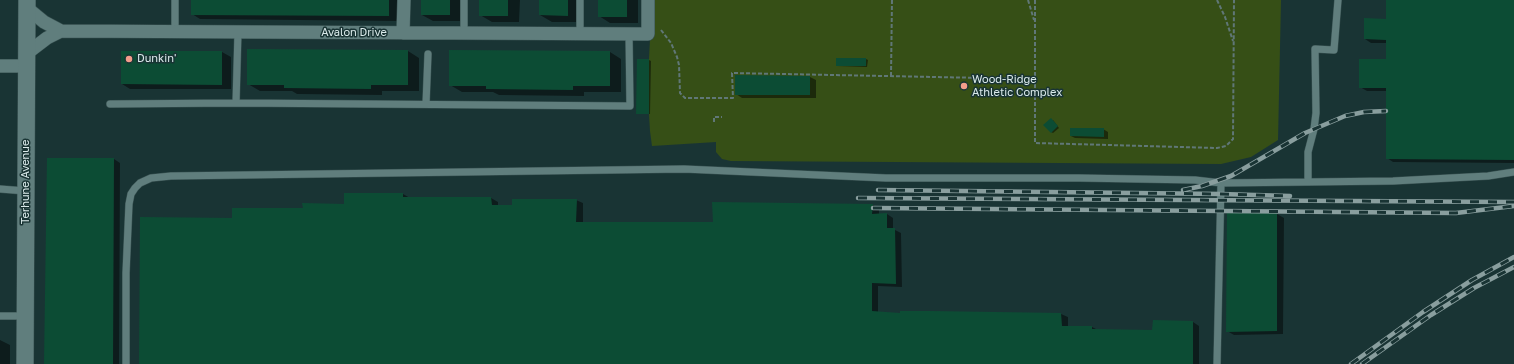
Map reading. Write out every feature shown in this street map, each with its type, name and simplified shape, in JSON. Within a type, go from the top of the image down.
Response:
[{"type":"street","points":[[403,33],[404,0]]},
{"type":"street","name":"Avalon Drive","points":[[27,60],[47,38],[61,31],[648,34],[648,0]]},
{"type":"street","name":"Avalon Drive","points":[[27,4],[44,22],[61,31]]},
{"type":"street","name":"Terhune Avenue","points":[[25,364],[27,4]]},
{"type":"street","points":[[0,66],[27,60]]},
{"type":"lane","points":[[175,0],[175,32]]},
{"type":"lane","points":[[464,0],[464,33]]},
{"type":"lane","points":[[580,0],[580,34]]},
{"type":"lane","points":[[1308,182],[1308,152],[1314,129],[1316,113],[1315,49],[1334,50],[1338,0]]},
{"type":"lane","points":[[236,102],[238,32]]},
{"type":"lane","points":[[110,104],[236,102],[630,106],[629,34]]},
{"type":"lane","points":[[426,104],[428,54]]},
{"type":"lane","points":[[126,364],[126,273],[129,204],[131,194],[135,188],[140,183],[151,178],[171,176],[684,169],[886,178],[1079,178],[1195,180],[1221,183],[1393,181],[1488,176],[1514,172]]},
{"type":"lane","points":[[1217,364],[1221,183]]},
{"type":"lane","points":[[0,189],[26,191]]},
{"type":"lane","points":[[0,316],[25,316]]},
{"type":"path","points":[[891,76],[892,0]]},
{"type":"path","points":[[1028,0],[1036,24]]},
{"type":"path","points":[[1035,0],[1035,143],[1222,147],[1230,143],[1233,139],[1234,0]]},
{"type":"path","points":[[1217,0],[1225,17],[1234,44]]},
{"type":"path","points":[[659,26],[674,49],[679,65],[680,93],[685,98],[733,98],[732,73],[1036,79]]},
{"type":"path","points":[[714,122],[714,117],[722,117]]},
{"type":"green space","name":"Wood-Ridge Athletic Complex","points":[[652,0],[1281,0],[1278,140],[1251,157],[1221,164],[731,161],[722,159],[716,152],[716,142],[652,146],[649,114],[649,59]]},
{"type":"building","points":[[191,0],[389,0],[389,16],[191,15]]},
{"type":"building","points":[[421,0],[450,0],[450,15],[421,15]]},
{"type":"building","points":[[479,0],[508,0],[508,16],[479,16]]},
{"type":"building","points":[[539,0],[568,0],[568,16],[539,15]]},
{"type":"building","points":[[598,0],[627,0],[627,17],[598,17]]},
{"type":"building","points":[[1386,0],[1514,0],[1514,160],[1386,159],[1386,88],[1359,88],[1359,59],[1386,59],[1386,40],[1364,39],[1364,18],[1386,19]]},
{"type":"building","points":[[247,49],[408,50],[408,85],[371,85],[371,89],[284,88],[284,85],[247,85]]},
{"type":"building","points":[[449,50],[610,51],[610,86],[573,86],[573,90],[486,89],[486,86],[449,86]]},
{"type":"building","points":[[121,51],[222,51],[222,85],[121,84]]},
{"type":"building","points":[[836,58],[866,58],[866,66],[836,66]]},
{"type":"building","points":[[637,59],[649,59],[649,114],[636,114]]},
{"type":"building","points":[[735,75],[810,76],[810,95],[735,95]]},
{"type":"building","points":[[1051,118],[1058,126],[1051,133],[1043,125]]},
{"type":"building","points":[[1070,128],[1104,128],[1104,137],[1070,136]]},
{"type":"building","points":[[47,158],[114,158],[113,364],[44,364]]},
{"type":"building","points":[[344,193],[403,193],[403,197],[491,197],[492,205],[512,205],[512,199],[577,199],[576,222],[713,222],[712,202],[873,204],[872,214],[887,213],[887,228],[895,228],[896,284],[872,283],[872,311],[900,313],[900,311],[1061,313],[1062,326],[1092,326],[1092,329],[1152,330],[1153,320],[1193,321],[1193,364],[139,364],[140,217],[232,218],[232,208],[303,208],[302,203],[344,204]]},
{"type":"building","points":[[1227,213],[1277,213],[1277,331],[1226,332]]},
{"type":"railway","points":[[1183,190],[1202,186],[1231,176],[1305,133],[1345,116],[1364,112],[1386,111]]},
{"type":"railway","points":[[878,190],[1290,196]]},
{"type":"railway","points":[[858,198],[1514,202]]},
{"type":"railway","points":[[873,208],[1456,213],[1514,206]]},
{"type":"railway","points":[[1351,364],[1423,312],[1472,280],[1514,257]]},
{"type":"railway","points":[[1362,364],[1431,315],[1474,288],[1514,267]]},
{"type":"place","name":"Dunkin'","points":[[129,59]]},
{"type":"place","name":"Wood-Ridge Athletic Complex","points":[[964,86]]}]
